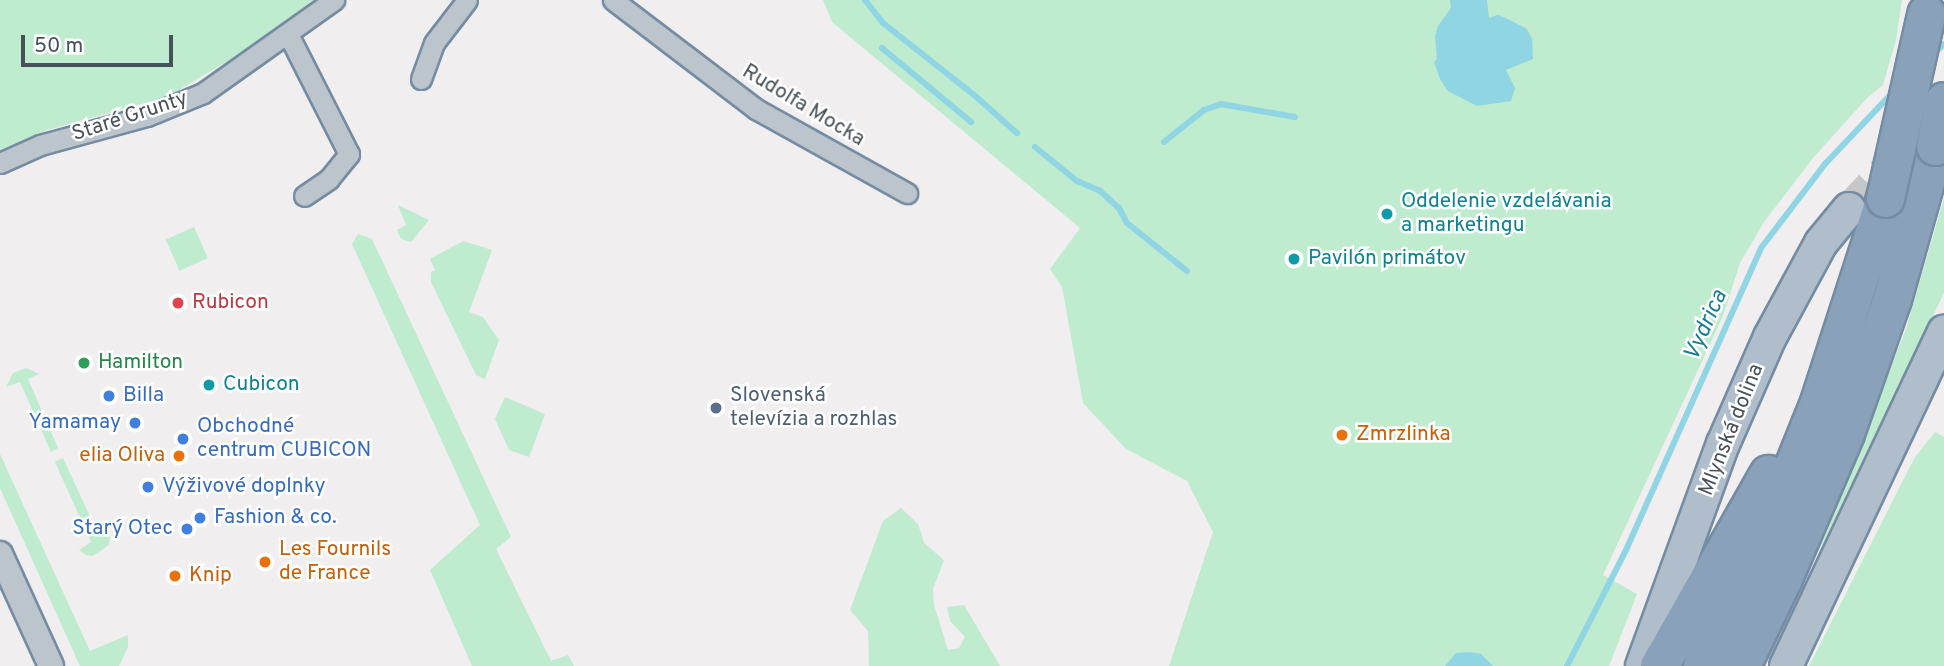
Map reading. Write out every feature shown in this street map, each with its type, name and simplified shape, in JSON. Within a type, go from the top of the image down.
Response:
[{"type":"highway","points":[[1702,666],[1776,509],[1836,354],[1885,198],[1927,7]]},
{"type":"highway","points":[[1741,666],[1783,578],[1845,433],[1892,299],[1935,146],[1944,102]]},
{"type":"highway","points":[[1659,666],[1836,354]]},
{"type":"main road","name":"Mlynská dolina","points":[[1642,666],[1723,444],[1770,337],[1808,266],[1849,209]]},
{"type":"main road","points":[[1786,666],[1944,331]]},
{"type":"street","name":"Staré Grunty","points":[[0,163],[40,145],[116,125],[182,103],[232,74],[334,0]]},
{"type":"street","points":[[421,79],[433,43],[467,0]]},
{"type":"street","name":"Rudolfa Mocka","points":[[613,0],[757,109],[907,193]]},
{"type":"street","points":[[288,34],[349,154],[329,179],[304,196]]},
{"type":"street","points":[[0,554],[51,666]]},
{"type":"green space","points":[[0,0],[313,0],[241,53],[167,97],[47,130],[0,150]]},
{"type":"green space","points":[[823,0],[1902,0],[1896,40],[1883,85],[1867,98],[1813,158],[1764,222],[1740,263],[1723,316],[1603,575],[1637,594],[1609,666],[1169,666],[1213,532],[1187,481],[1126,449],[1083,403],[1062,287],[1050,269],[1080,228],[832,22]]},
{"type":"green space","points":[[1944,198],[1944,293],[1818,554],[1906,329]]},
{"type":"green space","points":[[398,205],[429,220],[411,242],[401,239],[397,230],[406,225]]},
{"type":"green space","points":[[194,227],[208,258],[180,271],[166,240]]},
{"type":"green space","points":[[358,234],[372,239],[511,537],[496,549],[551,661],[568,655],[574,666],[472,666],[430,570],[480,525],[352,244]]},
{"type":"green space","points":[[463,241],[492,250],[469,312],[483,317],[499,340],[485,379],[476,375],[431,282],[431,272],[435,270],[430,259]]},
{"type":"green space","points":[[26,368],[39,374],[28,379],[58,448],[51,452],[20,382],[6,387],[13,373]]},
{"type":"green space","points":[[505,397],[545,414],[529,457],[509,450],[495,419]]},
{"type":"green space","points":[[1935,432],[1944,437],[1944,666],[1809,666],[1915,457]]},
{"type":"green space","points":[[0,454],[90,651],[128,635],[128,647],[119,666],[80,666],[0,488]]},
{"type":"green space","points":[[63,458],[97,532],[106,528],[110,536],[109,545],[93,556],[79,550],[91,542],[55,462]]},
{"type":"green space","points":[[901,508],[918,524],[924,543],[944,560],[933,589],[934,605],[948,650],[959,648],[965,637],[950,621],[947,607],[964,605],[1000,666],[869,666],[868,631],[850,610],[883,521]]},
{"type":"water","points":[[1450,0],[1487,0],[1489,18],[1498,15],[1527,29],[1532,39],[1533,59],[1506,70],[1515,88],[1511,101],[1477,106],[1448,91],[1440,79],[1434,62],[1437,59],[1435,36],[1438,26],[1451,8]]},
{"type":"water","points":[[1456,653],[1481,654],[1493,666],[1445,666]]},
{"type":"waterway","points":[[865,0],[883,23],[973,94],[1017,133]]},
{"type":"waterway","name":"Vydrica","points":[[1933,54],[1944,44]]},
{"type":"waterway","points":[[882,48],[971,122]]},
{"type":"waterway","name":"Vydrica","points":[[1567,666],[1626,550],[1761,248],[1825,164],[1894,91]]},
{"type":"waterway","points":[[1164,142],[1204,110],[1221,104],[1295,117]]},
{"type":"waterway","points":[[1035,147],[1077,181],[1100,191],[1119,208],[1127,223],[1187,271]]},
{"type":"tunnel","points":[[1849,209],[1897,158]]},
{"type":"place","name":"Oddelenie vzdelávania a marketingu","points":[[1387,214]]},
{"type":"place","name":"Pavilón primátov","points":[[1294,259]]},
{"type":"place","name":"Rubicon","points":[[178,303]]},
{"type":"place","name":"Hamilton","points":[[84,363]]},
{"type":"place","name":"Cubicon","points":[[209,385]]},
{"type":"place","name":"Billa","points":[[109,396]]},
{"type":"place","name":"Slovenská televízia a rozhlas","points":[[716,408]]},
{"type":"place","name":"Yamamay","points":[[135,423]]},
{"type":"place","name":"Zmrzlinka","points":[[1342,435]]},
{"type":"place","name":"Obchodné centrum CUBICON","points":[[183,439]]},
{"type":"place","name":"elia Oliva","points":[[179,456]]},
{"type":"place","name":"Výživové doplnky","points":[[148,487]]},
{"type":"place","name":"Fashion & co.","points":[[200,518]]},
{"type":"place","name":"Starý Otec","points":[[187,529]]},
{"type":"place","name":"Les Fournils de France","points":[[265,562]]},
{"type":"place","name":"Knip","points":[[175,576]]}]
